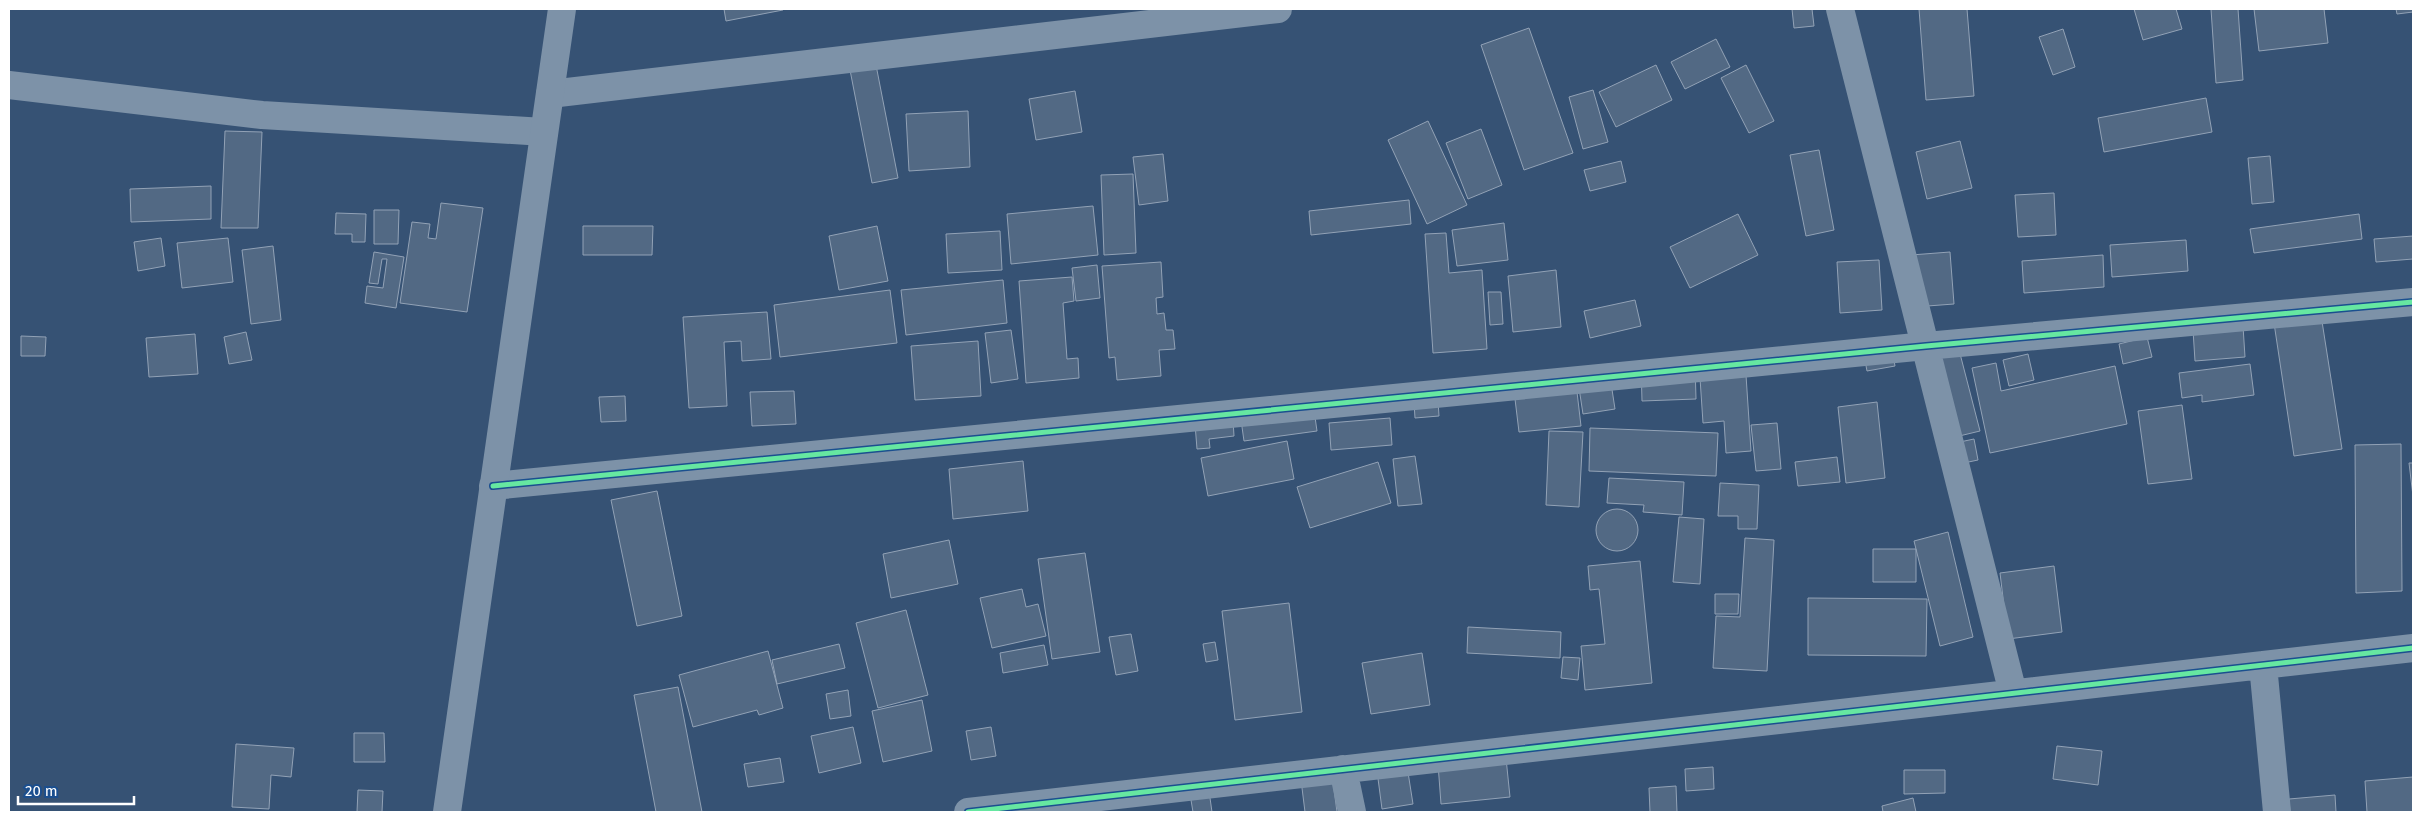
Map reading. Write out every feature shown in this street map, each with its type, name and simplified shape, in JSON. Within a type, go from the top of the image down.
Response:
[{"type":"street","points":[[446,812],[562,9]]},
{"type":"street","points":[[550,94],[1278,9]]},
{"type":"street","points":[[1840,9],[2013,693]]},
{"type":"street","points":[[9,85],[262,115],[544,132]]},
{"type":"street","points":[[493,486],[1926,346],[2413,302]]},
{"type":"street","points":[[968,812],[2413,648]]},
{"type":"street","points":[[2263,665],[2277,812]]},
{"type":"street","points":[[1343,769],[1352,812]]},
{"type":"building","points":[[724,9],[783,9],[783,10],[726,21]]},
{"type":"building","points":[[1792,9],[1812,9],[1814,26],[1794,28]]},
{"type":"building","points":[[1919,9],[1967,9],[1974,96],[1926,100]]},
{"type":"building","points":[[2134,9],[2176,9],[2182,29],[2143,40]]},
{"type":"building","points":[[2211,9],[2238,9],[2243,80],[2216,83]]},
{"type":"building","points":[[2254,9],[2324,9],[2328,43],[2259,51]]},
{"type":"building","points":[[2396,9],[2413,9],[2413,12],[2397,14]]},
{"type":"building","points":[[1529,28],[1573,153],[1524,170],[1481,45]]},
{"type":"building","points":[[2063,29],[2075,67],[2053,75],[2039,37]]},
{"type":"building","points":[[1716,39],[1730,67],[1685,89],[1671,62]]},
{"type":"building","points":[[876,65],[898,178],[872,183],[850,70]]},
{"type":"building","points":[[1656,65],[1672,100],[1616,127],[1599,92]]},
{"type":"building","points":[[1746,65],[1774,121],[1749,133],[1721,78]]},
{"type":"building","points":[[1593,90],[1608,142],[1583,149],[1569,97]]},
{"type":"building","points":[[1075,91],[1082,132],[1036,140],[1029,99]]},
{"type":"building","points":[[2206,98],[2212,132],[2104,152],[2098,118]]},
{"type":"building","points":[[968,111],[970,167],[909,171],[906,114]]},
{"type":"building","points":[[1428,121],[1467,205],[1427,224],[1388,140]]},
{"type":"building","points":[[1481,129],[1502,185],[1468,199],[1446,143]]},
{"type":"building","points":[[225,131],[262,132],[258,228],[221,228]]},
{"type":"building","points":[[1960,141],[1972,188],[1927,199],[1916,152]]},
{"type":"building","points":[[1819,150],[1834,230],[1806,236],[1790,155]]},
{"type":"building","points":[[1163,154],[1168,201],[1139,205],[1133,157]]},
{"type":"building","points":[[2270,156],[2274,202],[2252,204],[2248,158]]},
{"type":"building","points":[[1621,161],[1626,182],[1590,191],[1584,170]]},
{"type":"building","points":[[1133,174],[1136,253],[1104,255],[1101,175]]},
{"type":"building","points":[[211,186],[211,219],[131,222],[130,189]]},
{"type":"building","points":[[2054,193],[2056,235],[2018,237],[2015,195]]},
{"type":"building","points":[[1409,200],[1411,224],[1311,235],[1309,211]]},
{"type":"building","points":[[441,203],[483,208],[467,312],[400,303],[412,222],[430,224],[428,238],[436,239]]},
{"type":"building","points":[[1093,206],[1098,255],[1011,264],[1007,214]]},
{"type":"building","points":[[374,210],[399,210],[398,244],[374,244]]},
{"type":"building","points":[[336,213],[366,214],[365,242],[352,242],[352,234],[335,234]]},
{"type":"building","points":[[1738,214],[1758,255],[1690,288],[1670,247]]},
{"type":"building","points":[[2359,214],[2362,239],[2254,253],[2250,229]]},
{"type":"building","points":[[1504,223],[1508,260],[1457,266],[1452,230]]},
{"type":"building","points":[[583,226],[653,226],[652,255],[583,255]]},
{"type":"building","points":[[877,226],[888,281],[839,290],[829,236]]},
{"type":"building","points":[[1000,231],[1002,270],[948,273],[946,234]]},
{"type":"building","points":[[1446,233],[1449,273],[1482,270],[1487,349],[1433,353],[1425,234]]},
{"type":"building","points":[[2413,236],[2413,259],[2376,262],[2374,239]]},
{"type":"building","points":[[161,238],[165,266],[138,271],[134,242]]},
{"type":"building","points":[[228,238],[233,282],[182,288],[177,243]]},
{"type":"building","points":[[2186,240],[2188,271],[2112,277],[2110,245]]},
{"type":"building","points":[[273,246],[281,320],[251,324],[242,250]]},
{"type":"building","points":[[374,252],[404,257],[396,308],[365,303],[367,286],[383,288],[387,259],[382,259],[378,284],[369,283]]},
{"type":"building","points":[[1950,252],[1954,304],[1914,307],[1911,255]]},
{"type":"building","points":[[2103,255],[2104,287],[2024,293],[2022,261]]},
{"type":"building","points":[[1879,260],[1882,310],[1840,313],[1837,262]]},
{"type":"building","points":[[1161,262],[1163,297],[1156,298],[1157,314],[1164,313],[1166,330],[1173,330],[1175,349],[1159,350],[1161,376],[1117,380],[1115,357],[1109,358],[1102,266]]},
{"type":"building","points":[[1097,265],[1100,298],[1076,301],[1072,268]]},
{"type":"building","points":[[1556,270],[1561,327],[1513,332],[1508,276]]},
{"type":"building","points":[[1072,277],[1074,301],[1063,303],[1067,359],[1078,358],[1079,378],[1026,383],[1019,281]]},
{"type":"building","points":[[1003,280],[1007,323],[906,335],[901,290]]},
{"type":"building","points":[[890,290],[897,343],[780,357],[774,305]]},
{"type":"building","points":[[1488,292],[1501,292],[1503,324],[1490,325]]},
{"type":"building","points":[[1635,300],[1641,326],[1590,338],[1584,311]]},
{"type":"building","points":[[767,312],[771,359],[742,361],[741,341],[724,342],[727,406],[689,408],[683,317]]},
{"type":"building","points":[[2321,315],[2342,449],[2294,456],[2274,323]]},
{"type":"building","points":[[2243,326],[2245,357],[2195,361],[2193,330]]},
{"type":"building","points":[[1011,330],[1018,379],[991,383],[985,333]]},
{"type":"building","points":[[246,332],[252,360],[229,364],[224,337]]},
{"type":"building","points":[[195,334],[198,374],[149,377],[146,338]]},
{"type":"building","points":[[21,336],[46,337],[45,356],[21,356]]},
{"type":"building","points":[[2147,337],[2152,357],[2123,364],[2119,344]]},
{"type":"building","points":[[978,341],[981,396],[915,400],[911,346]]},
{"type":"building","points":[[1957,342],[1980,431],[1951,438],[1929,350]]},
{"type":"building","points":[[1891,345],[1895,366],[1867,371],[1863,350]]},
{"type":"building","points":[[2028,354],[2034,380],[2009,386],[2003,360]]},
{"type":"building","points":[[1745,360],[1751,451],[1726,453],[1724,421],[1703,423],[1699,363]]},
{"type":"building","points":[[1996,363],[2001,391],[2115,366],[2127,424],[1990,453],[1972,368]]},
{"type":"building","points":[[1695,364],[1696,399],[1642,401],[1641,366]]},
{"type":"building","points":[[2250,364],[2254,395],[2202,402],[2202,395],[2182,398],[2179,373]]},
{"type":"building","points":[[1609,370],[1615,409],[1583,414],[1577,375]]},
{"type":"building","points":[[1437,386],[1439,416],[1415,418],[1413,388]]},
{"type":"building","points":[[794,391],[796,424],[752,426],[750,392]]},
{"type":"building","points":[[1577,392],[1581,426],[1519,432],[1515,399]]},
{"type":"building","points":[[625,396],[626,421],[601,422],[599,397]]},
{"type":"building","points":[[1877,402],[1885,478],[1846,483],[1838,407]]},
{"type":"building","points":[[1313,403],[1317,431],[1244,441],[1240,413]]},
{"type":"building","points":[[2182,405],[2192,479],[2148,484],[2138,411]]},
{"type":"building","points":[[1390,418],[1392,445],[1331,450],[1329,423]]},
{"type":"building","points":[[1233,420],[1234,436],[1209,439],[1210,448],[1197,449],[1195,424]]},
{"type":"building","points":[[1777,423],[1781,469],[1756,471],[1751,425]]},
{"type":"building","points":[[1590,428],[1718,433],[1716,476],[1589,471]]},
{"type":"building","points":[[1549,431],[1583,432],[1579,507],[1546,505]]},
{"type":"building","points":[[1974,439],[1978,460],[1959,464],[1955,443]]},
{"type":"building","points":[[1287,441],[1294,479],[1208,496],[1201,458]]},
{"type":"building","points":[[2401,444],[2402,591],[2356,593],[2355,445]]},
{"type":"building","points":[[1415,456],[1422,504],[1398,506],[1393,459]]},
{"type":"building","points":[[1837,457],[1840,482],[1798,486],[1795,462]]},
{"type":"building","points":[[1023,461],[1028,511],[953,519],[949,469]]},
{"type":"building","points":[[1378,462],[1391,503],[1310,528],[1297,487]]},
{"type":"building","points":[[2409,463],[2413,463],[2413,496]]},
{"type":"building","points":[[1609,478],[1684,482],[1682,515],[1643,512],[1644,505],[1607,503]]},
{"type":"building","points":[[1720,483],[1759,485],[1757,529],[1738,529],[1738,516],[1718,516]]},
{"type":"building","points":[[657,491],[682,616],[637,626],[611,500]]},
{"type":"building","points":[[1617,509],[1632,515],[1638,530],[1632,545],[1617,551],[1602,545],[1596,530],[1602,515]]},
{"type":"building","points":[[1679,517],[1704,519],[1700,584],[1673,582]]},
{"type":"building","points":[[1948,532],[1973,637],[1940,646],[1914,541]]},
{"type":"building","points":[[1745,538],[1774,540],[1767,671],[1713,668],[1716,616],[1740,617]]},
{"type":"building","points":[[949,540],[958,584],[891,598],[883,554]]},
{"type":"building","points":[[1873,549],[1916,549],[1916,582],[1873,582]]},
{"type":"building","points":[[1085,553],[1100,652],[1052,659],[1038,559]]},
{"type":"building","points":[[1640,561],[1652,683],[1585,690],[1581,646],[1605,644],[1599,589],[1590,590],[1588,566]]},
{"type":"building","points":[[2054,566],[2062,632],[2008,639],[2000,573]]},
{"type":"building","points":[[1022,589],[1026,607],[1038,604],[1046,636],[992,648],[980,598]]},
{"type":"building","points":[[1715,594],[1739,594],[1738,614],[1715,614]]},
{"type":"building","points":[[1808,598],[1927,599],[1926,656],[1808,655]]},
{"type":"building","points":[[1289,603],[1302,712],[1235,720],[1222,611]]},
{"type":"building","points":[[906,610],[928,695],[878,708],[856,623]]},
{"type":"building","points":[[1468,627],[1561,632],[1560,658],[1467,653]]},
{"type":"building","points":[[1131,634],[1138,671],[1116,675],[1109,637]]},
{"type":"building","points":[[1215,642],[1218,660],[1206,662],[1203,644]]},
{"type":"building","points":[[839,644],[845,668],[777,684],[772,660]]},
{"type":"building","points":[[1044,645],[1048,665],[1003,673],[1000,653]]},
{"type":"building","points":[[768,651],[783,708],[759,715],[757,710],[693,727],[679,675]]},
{"type":"building","points":[[1422,653],[1430,705],[1371,714],[1362,663]]},
{"type":"building","points":[[1563,657],[1580,658],[1578,680],[1561,678]]},
{"type":"building","points":[[678,687],[702,812],[656,812],[634,695]]},
{"type":"building","points":[[848,690],[851,716],[830,719],[826,694]]},
{"type":"building","points":[[922,700],[932,751],[883,762],[872,711]]},
{"type":"building","points":[[853,727],[861,763],[819,773],[811,736]]},
{"type":"building","points":[[991,727],[996,756],[971,760],[966,731]]},
{"type":"building","points":[[354,733],[384,733],[385,762],[354,762]]},
{"type":"building","points":[[236,744],[294,748],[291,777],[271,775],[269,809],[232,807]]},
{"type":"building","points":[[2057,746],[2102,751],[2098,785],[2053,779]]},
{"type":"building","points":[[780,758],[784,782],[748,787],[744,764]]},
{"type":"building","points":[[1506,758],[1510,797],[1441,804],[1438,764]]},
{"type":"building","points":[[1407,766],[1413,804],[1382,809],[1377,771]]},
{"type":"building","points":[[1331,767],[1337,812],[1305,812],[1300,772]]},
{"type":"building","points":[[1713,767],[1714,789],[1686,791],[1685,769]]},
{"type":"building","points":[[1904,770],[1945,770],[1945,793],[1904,794]]},
{"type":"building","points":[[2413,777],[2413,812],[2367,812],[2365,781]]},
{"type":"building","points":[[1676,786],[1677,812],[1650,812],[1649,788]]},
{"type":"building","points":[[358,790],[383,791],[382,812],[357,812]]},
{"type":"building","points":[[1209,791],[1212,812],[1193,812],[1190,794]]},
{"type":"building","points":[[2335,795],[2336,812],[2290,812],[2289,799]]},
{"type":"building","points":[[1913,798],[1916,812],[1883,812],[1882,806]]},
{"type":"cycle path","points":[[493,486],[1926,346],[2413,302]]},
{"type":"cycle path","points":[[968,812],[2413,648]]}]
